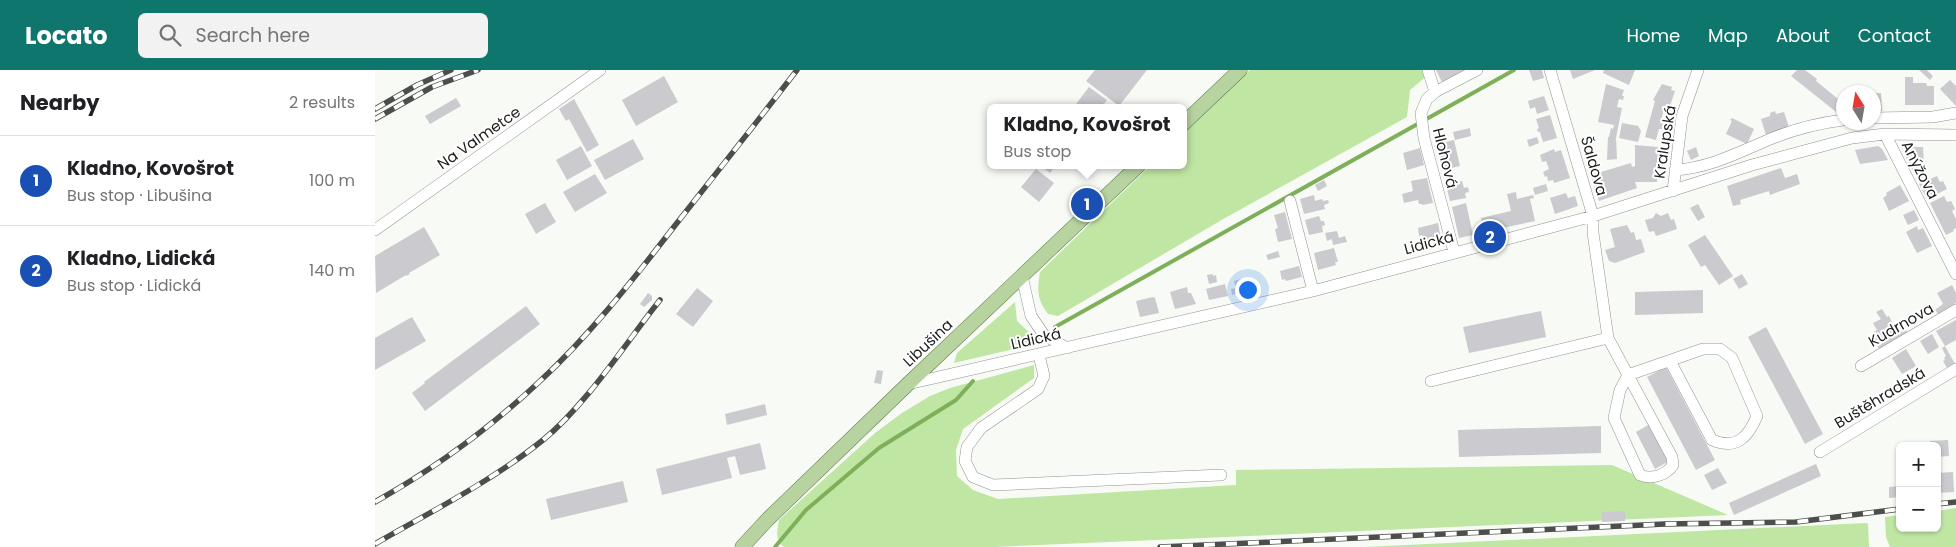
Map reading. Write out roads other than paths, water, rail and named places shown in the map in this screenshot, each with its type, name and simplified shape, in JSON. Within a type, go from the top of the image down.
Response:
[{"type":"main road","points":[[1187,120],[1240,70]]},
{"type":"main road","name":"Libušina","points":[[742,547],[768,519],[907,384],[1135,169]]},
{"type":"street","name":"Na Valmetce","points":[[375,230],[600,70]]},
{"type":"street","points":[[1428,70],[1435,92]]},
{"type":"street","name":"Hlohová","points":[[1454,252],[1422,126],[1421,113],[1427,99],[1435,92],[1477,70]]},
{"type":"street","name":"Šaldova","points":[[1550,70],[1593,216],[1598,273],[1608,338],[1672,457],[1673,464],[1670,469],[1656,477],[1640,475],[1614,418],[1620,390],[1627,375]]},
{"type":"street","name":"Kralupská","points":[[1673,191],[1681,116],[1697,70]]},
{"type":"street","points":[[1881,118],[1933,117],[1956,113]]},
{"type":"street","points":[[1675,170],[1693,169],[1739,154],[1774,138],[1836,121]]},
{"type":"street","name":"Lidická","points":[[907,384],[1313,291],[1593,216],[1816,146],[1852,138],[1885,134],[1933,133],[1956,135]]},
{"type":"street","name":"Anýžova","points":[[1885,134],[1956,274]]},
{"type":"street","points":[[1290,201],[1313,291]]},
{"type":"street","points":[[1022,276],[1031,316],[1044,334],[1067,348]]},
{"type":"street","name":"Kudrnova","points":[[1861,366],[1956,310]]},
{"type":"street","points":[[1431,381],[1608,338]]},
{"type":"street","points":[[1627,375],[1703,349],[1720,349],[1732,358],[1757,416],[1751,429],[1739,442],[1723,445],[1712,440],[1670,361]]},
{"type":"street","points":[[1039,355],[1044,376],[1038,389],[981,428],[967,446],[965,461],[973,477],[993,485],[1221,474]]},
{"type":"street","name":"Buštěhradská","points":[[1820,452],[1956,369]]},
{"type":"waterway","points":[[1055,327],[1514,70]]},
{"type":"waterway","points":[[775,547],[806,510],[879,448],[956,400],[973,381]]},
{"type":"railway","points":[[375,109],[417,85],[451,70]]},
{"type":"railway","points":[[375,119],[432,87],[478,70]]},
{"type":"railway","points":[[375,502],[440,462],[501,416],[575,346],[626,288],[797,70]]},
{"type":"railway","points":[[375,544],[482,482],[543,440],[575,410],[660,300]]},
{"type":"railway","points":[[1941,504],[1956,502]]},
{"type":"railway","points":[[1160,547],[1665,524],[1796,522],[1896,510]]},
{"type":"place","name":"Kladno, Kovošrot","points":[[1087,204]]},
{"type":"place","name":"Kladno, Lidická","points":[[1490,237]]}]
